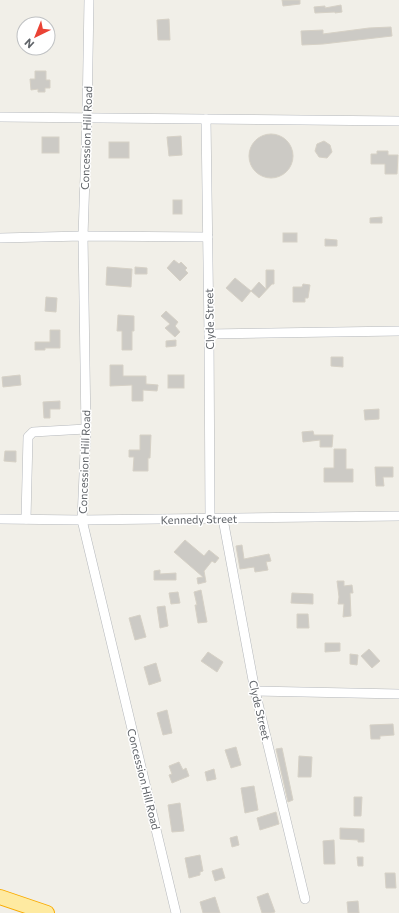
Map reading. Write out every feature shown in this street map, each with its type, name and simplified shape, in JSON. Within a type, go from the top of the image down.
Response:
[{"type":"highway","points":[[0,896],[47,913]]},
{"type":"street","name":"Concession Hill Road","points":[[89,0],[83,236],[86,429],[82,520],[176,913]]},
{"type":"street","points":[[0,117],[399,121]]},
{"type":"street","name":"Clyde Street","points":[[206,119],[210,518]]},
{"type":"street","points":[[0,238],[83,236],[208,237]]},
{"type":"street","points":[[209,334],[399,331]]},
{"type":"street","points":[[26,520],[28,436],[33,432],[86,429]]},
{"type":"street","name":"Kennedy Street","points":[[0,519],[224,519],[399,516]]},
{"type":"street","name":"Clyde Street","points":[[224,519],[255,691],[305,899]]},
{"type":"street","points":[[255,691],[399,694]]},
{"type":"building","points":[[282,0],[300,0],[300,4],[283,6]]},
{"type":"building","points":[[341,5],[342,12],[315,13],[314,7],[325,6],[325,8]]},
{"type":"building","points":[[169,19],[170,40],[158,40],[157,20]]},
{"type":"building","points":[[391,27],[392,36],[302,45],[301,31],[323,30],[323,34],[369,28]]},
{"type":"building","points":[[35,71],[46,71],[46,80],[50,80],[50,88],[45,88],[45,92],[38,92],[38,89],[31,90],[30,79],[35,79]]},
{"type":"building","points":[[267,134],[275,134],[280,135],[287,140],[292,147],[292,165],[287,172],[280,177],[267,178],[259,175],[252,168],[249,160],[249,152],[252,144],[259,137]]},
{"type":"building","points":[[181,136],[182,155],[169,156],[167,137]]},
{"type":"building","points":[[42,137],[59,137],[59,153],[42,153]]},
{"type":"building","points":[[324,141],[330,145],[332,152],[327,158],[319,157],[315,151],[317,144]]},
{"type":"building","points":[[109,142],[129,142],[129,158],[109,158]]},
{"type":"building","points":[[377,151],[388,151],[388,155],[398,155],[397,174],[385,174],[385,164],[371,164],[371,154],[377,154]]},
{"type":"building","points":[[173,200],[182,200],[182,214],[173,214]]},
{"type":"building","points":[[382,217],[382,223],[370,223],[370,218]]},
{"type":"building","points":[[283,233],[297,233],[297,242],[283,242]]},
{"type":"building","points":[[325,239],[337,240],[337,246],[325,246]]},
{"type":"building","points":[[174,260],[179,264],[181,262],[187,268],[185,270],[188,273],[180,281],[167,268]]},
{"type":"building","points":[[107,267],[132,269],[131,287],[106,285]]},
{"type":"building","points":[[135,267],[147,268],[147,274],[135,274]]},
{"type":"building","points":[[266,270],[274,270],[274,284],[272,284],[259,298],[251,291],[259,282],[266,289]]},
{"type":"building","points":[[235,278],[251,291],[242,302],[226,288]]},
{"type":"building","points":[[303,284],[310,285],[308,298],[305,298],[305,302],[293,302],[293,287],[302,287]]},
{"type":"building","points":[[46,297],[57,298],[56,312],[45,311]]},
{"type":"building","points":[[166,311],[178,322],[175,326],[180,332],[175,337],[165,328],[170,324],[161,316]]},
{"type":"building","points":[[118,315],[134,316],[132,350],[122,350],[122,331],[117,331]]},
{"type":"building","points":[[50,330],[60,330],[60,348],[35,350],[35,342],[50,342]]},
{"type":"building","points":[[176,340],[176,346],[166,347],[166,341]]},
{"type":"building","points":[[331,357],[343,357],[343,367],[331,366]]},
{"type":"building","points":[[110,365],[123,365],[123,376],[146,376],[146,384],[158,385],[157,391],[143,390],[143,401],[132,401],[132,385],[110,386]]},
{"type":"building","points":[[20,375],[21,385],[3,387],[2,377]]},
{"type":"building","points":[[168,375],[184,375],[184,388],[168,388]]},
{"type":"building","points":[[60,401],[60,409],[50,409],[50,418],[44,418],[43,402]]},
{"type":"building","points":[[379,409],[379,419],[365,420],[364,410]]},
{"type":"building","points":[[313,431],[314,435],[333,435],[332,447],[320,447],[320,440],[303,442],[302,432]]},
{"type":"building","points":[[140,435],[151,435],[148,471],[133,471],[134,457],[129,457],[129,450],[140,450]]},
{"type":"building","points":[[334,449],[346,449],[346,469],[353,469],[353,482],[324,482],[324,468],[334,468]]},
{"type":"building","points":[[5,451],[16,451],[16,462],[4,461]]},
{"type":"building","points":[[375,467],[393,467],[393,477],[383,477],[384,486],[376,486]]},
{"type":"building","points":[[185,540],[204,556],[209,550],[219,558],[215,563],[212,561],[204,571],[206,582],[198,584],[197,578],[203,577],[174,552]]},
{"type":"building","points":[[242,545],[244,559],[269,554],[271,561],[266,562],[268,570],[255,572],[254,567],[240,569],[236,546]]},
{"type":"building","points":[[160,570],[160,574],[176,573],[176,580],[154,580],[154,571]]},
{"type":"building","points":[[337,581],[344,581],[344,586],[352,585],[353,593],[350,593],[351,616],[343,617],[344,604],[338,604],[339,597]]},
{"type":"building","points":[[201,590],[207,622],[198,623],[195,605],[197,605],[194,592]]},
{"type":"building","points":[[178,592],[180,603],[171,604],[169,593]]},
{"type":"building","points":[[292,593],[313,594],[313,604],[291,603]]},
{"type":"building","points":[[165,606],[168,626],[160,628],[157,607]]},
{"type":"building","points":[[297,614],[308,614],[309,628],[297,628]]},
{"type":"building","points":[[140,615],[146,637],[135,640],[129,618]]},
{"type":"building","points":[[325,643],[340,643],[340,651],[325,652]]},
{"type":"building","points":[[369,649],[380,661],[372,668],[361,656]]},
{"type":"building","points":[[208,652],[223,662],[217,672],[201,661]]},
{"type":"building","points":[[350,654],[358,655],[357,665],[350,664]]},
{"type":"building","points":[[156,663],[161,681],[149,685],[144,667]]},
{"type":"building","points":[[167,710],[172,733],[163,735],[157,713]]},
{"type":"building","points":[[393,724],[394,735],[380,736],[380,739],[371,739],[370,725]]},
{"type":"building","points":[[236,747],[241,765],[231,768],[225,750]]},
{"type":"building","points":[[282,748],[293,800],[288,802],[276,749]]},
{"type":"building","points":[[299,756],[312,757],[311,777],[298,777]]},
{"type":"building","points":[[179,762],[183,770],[186,768],[189,776],[172,783],[169,775],[172,774],[169,766]]},
{"type":"building","points":[[214,769],[216,779],[207,781],[205,772]]},
{"type":"building","points":[[254,786],[258,810],[245,813],[241,788]]},
{"type":"building","points":[[354,797],[362,797],[361,816],[354,816]]},
{"type":"building","points":[[180,803],[184,831],[172,832],[168,805]]},
{"type":"building","points":[[276,812],[279,824],[260,830],[257,818]]},
{"type":"building","points":[[340,828],[364,829],[364,842],[358,842],[358,840],[340,839]]},
{"type":"building","points":[[237,836],[239,845],[232,847],[230,838]]},
{"type":"building","points":[[334,840],[335,864],[324,864],[323,841]]},
{"type":"building","points":[[200,855],[203,871],[200,872],[200,875],[189,878],[185,858]]},
{"type":"building","points":[[357,857],[363,857],[363,866],[358,866]]},
{"type":"building","points":[[222,868],[225,878],[215,881],[212,871]]},
{"type":"building","points":[[385,873],[395,873],[396,888],[386,888]]},
{"type":"building","points":[[268,893],[275,912],[262,913],[257,897]]},
{"type":"building","points":[[215,897],[220,913],[203,913],[200,902]]},
{"type":"building","points":[[358,901],[359,913],[348,913],[347,902]]}]
